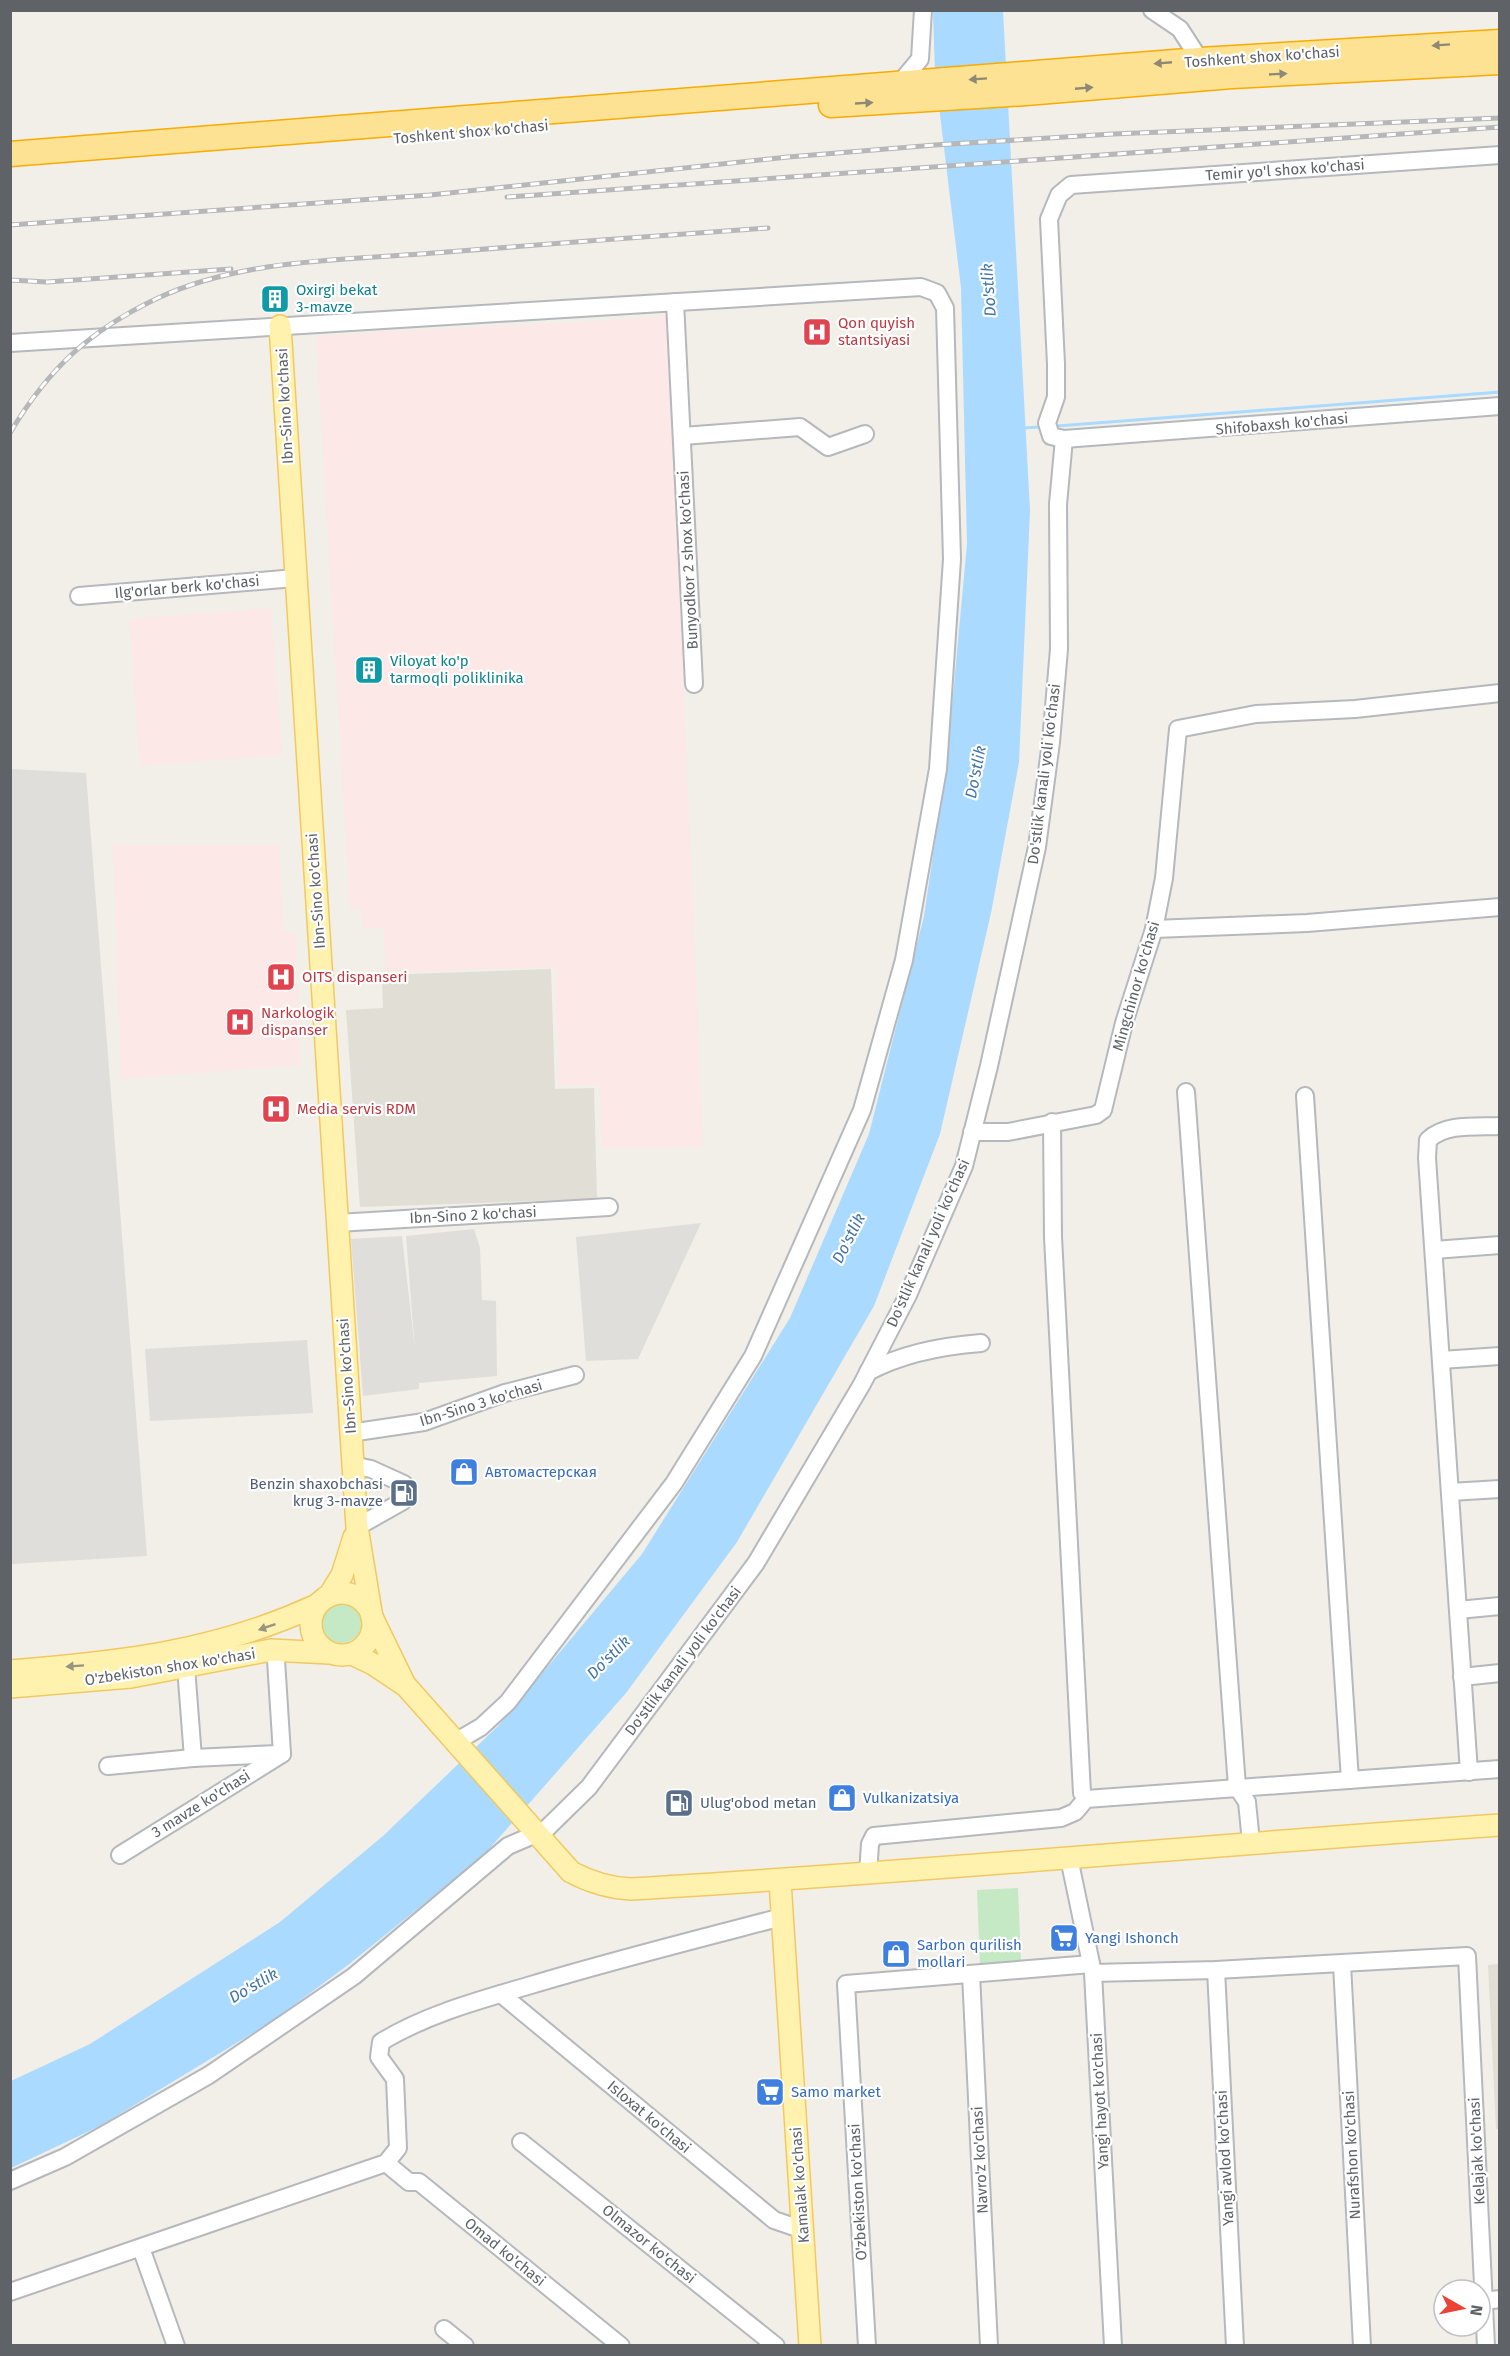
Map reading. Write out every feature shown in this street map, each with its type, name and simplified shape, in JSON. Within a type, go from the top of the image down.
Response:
[{"type":"highway","name":"Toshkent shox ko'chasi","points":[[1025,85],[1200,60],[1500,42]]},
{"type":"highway","name":"Toshkent shox ko'chasi","points":[[1025,85],[1500,62]]},
{"type":"highway","name":"Toshkent shox ko'chasi","points":[[10,168],[101,154],[899,84],[932,91]]},
{"type":"highway","points":[[932,91],[1025,85]]},
{"type":"highway","name":"Toshkent shox ko'chasi","points":[[10,154],[239,152],[774,108],[932,91]]},
{"type":"main road","name":"Ibn-Sino ko'chasi","points":[[280,326],[357,1527]]},
{"type":"main road","points":[[357,1527],[349,1559],[323,1600],[310,1626],[313,1637],[329,1653],[352,1654],[373,1664],[406,1686],[459,1743],[570,1872],[608,1887],[631,1889],[780,1881],[1251,1842],[1500,1825]]},
{"type":"main road","points":[[352,1654],[362,1648],[373,1628],[357,1527]]},
{"type":"main road","points":[[323,1600],[348,1593],[357,1597],[371,1614],[406,1686]]},
{"type":"main road","name":"O'zbekiston shox ko'chasi","points":[[10,1671],[106,1662],[174,1652],[270,1626],[323,1600]]},
{"type":"main road","name":"O'zbekiston shox ko'chasi","points":[[10,1687],[131,1677],[271,1650],[329,1653]]},
{"type":"main road","name":"Kamalak ko'chasi","points":[[780,1881],[810,2346]]},
{"type":"street","points":[[899,84],[920,59],[924,10]]},
{"type":"street","points":[[1152,10],[1180,29],[1200,60]]},
{"type":"street","name":"Temir yo'l shox ko'chasi","points":[[1064,439],[1051,436],[1047,423],[1056,397],[1049,219],[1059,195],[1071,184],[1500,154]]},
{"type":"street","points":[[10,342],[921,287],[937,293],[945,308],[952,559],[938,769],[904,960],[862,1110],[753,1356],[674,1483],[508,1702],[481,1727],[459,1743]]},
{"type":"street","name":"Bunyodkor 2 shox ko'chasi","points":[[675,302],[694,684]]},
{"type":"street","name":"Shifobaxsh ko'chasi","points":[[1064,439],[1500,406]]},
{"type":"street","points":[[682,436],[800,427],[828,447],[865,434]]},
{"type":"street","name":"Do'stlik kanali yoli ko'chasi","points":[[534,1832],[589,1787],[756,1563],[868,1372],[922,1263],[964,1166],[1037,847],[1051,742],[1059,650],[1058,504],[1064,439]]},
{"type":"street","name":"Ilg'orlar berk ko'chasi","points":[[79,596],[295,578]]},
{"type":"street","name":"Mingchinor ko'chasi","points":[[972,1132],[1008,1132],[1096,1115],[1103,1110],[1124,1023],[1154,929],[1164,878],[1178,729],[1256,714],[1355,709],[1500,693]]},
{"type":"street","points":[[1154,929],[1307,923],[1500,907]]},
{"type":"street","points":[[1186,1092],[1237,1787],[1246,1802],[1251,1842]]},
{"type":"street","points":[[1305,1096],[1350,1780]]},
{"type":"street","points":[[1052,1122],[1053,1237],[1082,1793],[1086,1798]]},
{"type":"street","points":[[1469,1773],[1427,1158],[1428,1140],[1435,1133],[1448,1129],[1500,1126]]},
{"type":"street","name":"Ibn-Sino 2 ko'chasi","points":[[337,1223],[609,1207]]},
{"type":"street","points":[[1434,1250],[1500,1245]]},
{"type":"street","points":[[868,1372],[889,1361],[949,1346],[981,1343]]},
{"type":"street","points":[[1441,1360],[1500,1356]]},
{"type":"street","name":"Ibn-Sino 3 ko'chasi","points":[[350,1433],[424,1422],[506,1393],[575,1375]]},
{"type":"street","points":[[352,1465],[371,1469],[403,1492],[357,1527]]},
{"type":"street","points":[[1450,1492],[1500,1490]]},
{"type":"street","points":[[1458,1610],[1500,1606]]},
{"type":"street","points":[[271,1650],[276,1660],[282,1754]]},
{"type":"street","points":[[186,1667],[193,1758]]},
{"type":"street","points":[[1462,1677],[1500,1673]]},
{"type":"street","name":"3 mavze ko'chasi","points":[[108,1766],[193,1758],[282,1754]]},
{"type":"street","name":"3 mavze ko'chasi","points":[[120,1855],[282,1754]]},
{"type":"street","points":[[868,1874],[870,1844],[874,1836],[1061,1818],[1075,1812],[1086,1798],[1469,1773],[1500,1769]]},
{"type":"street","points":[[10,2181],[65,2157],[209,2075],[354,1976],[508,1846],[534,1832]]},
{"type":"street","name":"Yangi hayot ko'chasi","points":[[1069,1858],[1092,1969],[1113,2346]]},
{"type":"street","points":[[10,2292],[386,2163],[398,2148],[395,2079],[379,2056],[381,2042],[432,2017],[501,1994],[782,1917]]},
{"type":"street","name":"Kelajak ko'chasi","points":[[1342,1964],[1467,1956],[1490,2278]]},
{"type":"street","points":[[970,1974],[1092,1969],[1216,1970],[1342,1964]]},
{"type":"street","name":"Nurafshon ko'chasi","points":[[1342,1964],[1362,2346]]},
{"type":"street","name":"Yangi avlod ko'chasi","points":[[1216,1970],[1235,2346]]},
{"type":"street","name":"O'zbekiston ko'chasi","points":[[867,2346],[846,1984],[970,1974]]},
{"type":"street","name":"Navro'z ko'chasi","points":[[970,1974],[989,2346]]},
{"type":"street","name":"Isloxat ko'chasi","points":[[501,1994],[774,2220],[803,2230]]},
{"type":"street","name":"Olmazor ko'chasi","points":[[521,2142],[776,2346]]},
{"type":"street","name":"Omad ko'chasi","points":[[386,2163],[409,2182],[419,2182],[621,2346]]},
{"type":"street","points":[[141,2248],[176,2346]]},
{"type":"street","points":[[444,2329],[465,2346]]},
{"type":"shaded area","points":[[668,317],[703,1147],[602,1148],[600,1085],[558,1086],[556,967],[385,972],[384,928],[363,929],[362,909],[350,910],[316,336]]},
{"type":"shaded area","points":[[271,608],[282,755],[140,766],[129,619]]},
{"type":"shaded area","points":[[11,769],[86,773],[147,1556],[11,1564]]},
{"type":"shaded area","points":[[279,844],[283,932],[295,933],[301,1065],[121,1079],[113,845]]},
{"type":"shaded area","points":[[551,969],[555,1089],[594,1088],[597,1199],[360,1207],[346,1010],[383,1008],[382,975]]},
{"type":"shaded area","points":[[701,1223],[638,1359],[586,1361],[576,1237]]},
{"type":"shaded area","points":[[474,1229],[480,1248],[482,1300],[496,1301],[497,1376],[419,1383],[419,1389],[363,1396],[351,1239],[402,1236],[415,1350],[406,1236]]},
{"type":"shaded area","points":[[307,1340],[313,1413],[150,1421],[145,1349]]},
{"type":"shaded area","points":[[1499,1964],[1500,2129],[1496,2129],[1488,1965]]},
{"type":"green space","points":[[341,1601],[356,1607],[362,1622],[356,1637],[341,1643],[326,1637],[320,1622],[326,1607]]},
{"type":"green space","points":[[1018,1888],[1021,1962],[980,1964],[977,1890]]},
{"type":"water","name":"Do'stlik","points":[[933,11],[1003,11],[1030,510],[1019,762],[991,913],[940,1134],[874,1306],[737,1542],[626,1693],[483,1856],[348,1965],[271,2022],[100,2126],[11,2168],[11,2081],[90,2044],[280,1922],[383,1836],[498,1726],[642,1554],[790,1318],[869,1134],[924,916],[947,760],[967,544],[961,288],[935,73]]},
{"type":"waterway","points":[[1057,426],[1500,392]]},
{"type":"waterway","points":[[1024,428],[1039,427]]},
{"type":"railway","points":[[10,225],[430,195],[788,157],[935,145],[1113,134],[1500,118]]},
{"type":"railway","points":[[507,197],[1500,127]]},
{"type":"railway","points":[[10,433],[40,389],[91,338],[134,310],[190,285],[258,268],[329,260],[768,228]]},
{"type":"railway","points":[[10,280],[47,282],[231,269]]},
{"type":"place","name":"Oxirgi bekat 3-mavze","points":[[275,299]]},
{"type":"place","name":"Qon quyish stantsiyasi","points":[[817,332]]},
{"type":"place","name":"Viloyat ko'p tarmoqli poliklinika","points":[[369,670]]},
{"type":"place","name":"OITS dispanseri","points":[[281,977]]},
{"type":"place","name":"Narkologik dispanser","points":[[240,1022]]},
{"type":"place","name":"Media servis RDM","points":[[276,1109]]},
{"type":"place","name":"Автомастерская","points":[[464,1472]]},
{"type":"place","name":"Benzin shaxobchasi krug 3-mavze","points":[[404,1493]]},
{"type":"place","name":"Vulkanizatsiya","points":[[842,1798]]},
{"type":"place","name":"Ulug'obod metan","points":[[679,1803]]},
{"type":"place","name":"Yangi Ishonch","points":[[1064,1938]]},
{"type":"place","name":"Sarbon qurilish mollari","points":[[896,1954]]},
{"type":"place","name":"Samo market","points":[[770,2092]]}]
